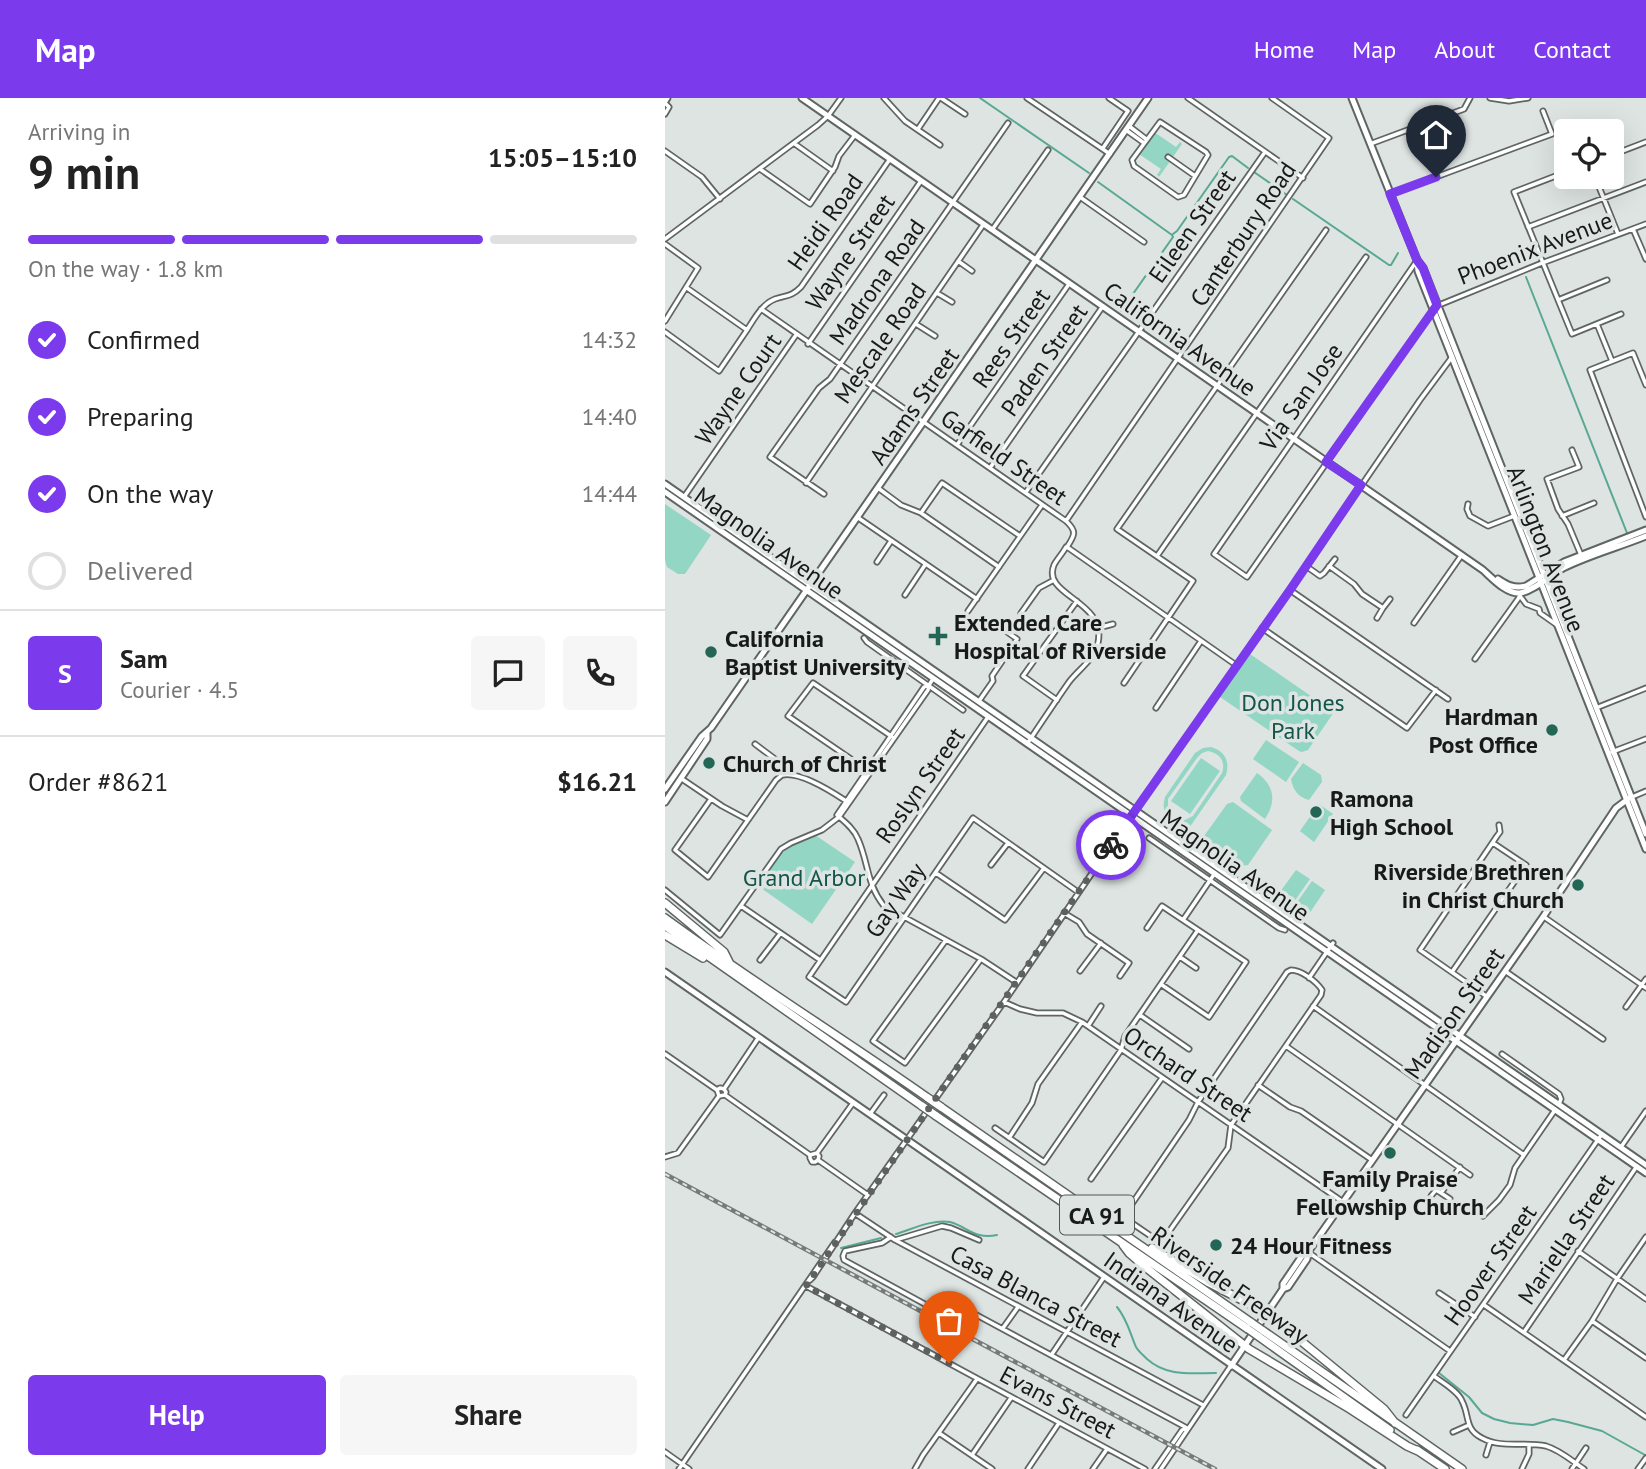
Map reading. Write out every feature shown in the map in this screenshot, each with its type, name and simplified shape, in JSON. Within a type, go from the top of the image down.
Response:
[{"type":"highway","points":[[665,903],[724,952],[730,965]]},
{"type":"highway","name":"Riverside Freeway","points":[[665,918],[1131,1238],[1260,1333],[1462,1469]]},
{"type":"highway","name":"Riverside Freeway","points":[[665,926],[935,1115],[1250,1326]]},
{"type":"highway","points":[[665,935],[731,977],[739,977]]},
{"type":"highway","points":[[1131,1238],[1139,1240],[1209,1283],[1267,1313],[1384,1409],[1395,1423]]},
{"type":"highway","points":[[1118,1239],[1129,1253],[1245,1345],[1418,1451]]},
{"type":"highway","name":"Riverside Freeway","points":[[1260,1333],[1445,1469]]},
{"type":"main road","name":"California Avenue","points":[[801,98],[1462,555],[1501,586],[1520,594]]},
{"type":"main road","name":"Adams Street","points":[[665,789],[809,588],[1148,98]]},
{"type":"main road","name":"Arlington Avenue","points":[[1352,98],[1417,260],[1423,268],[1435,307],[1629,798],[1645,845]]},
{"type":"main road","name":"Arlington Avenue","points":[[1454,353],[1456,365],[1514,516],[1593,709]]},
{"type":"main road","name":"Magnolia Avenue","points":[[665,484],[682,500],[809,588],[979,701],[1215,873],[1330,946]]},
{"type":"main road","name":"Magnolia Avenue","points":[[665,492],[682,500]]},
{"type":"main road","points":[[1520,594],[1531,589],[1560,564],[1646,530]]},
{"type":"main road","points":[[1483,570],[1511,587],[1519,588],[1646,536]]},
{"type":"main road","name":"Magnolia Avenue","points":[[809,588],[1027,744],[1330,946],[1600,1137],[1646,1173]]},
{"type":"main road","name":"Adams Street","points":[[665,802],[707,739],[707,733]]},
{"type":"main road","points":[[697,744],[699,751]]},
{"type":"main road","name":"Arlington Avenue","points":[[1629,798],[1646,834]]},
{"type":"main road","name":"Madison Street","points":[[1231,1366],[1302,1256],[1308,1252],[1543,917],[1616,808],[1629,798]]},
{"type":"main road","name":"Indiana Avenue","points":[[665,972],[1382,1469]]},
{"type":"main road","name":"Magnolia Avenue","points":[[1457,1038],[1517,1075],[1557,1107]]},
{"type":"main road","name":"Magnolia Avenue","points":[[1600,1137],[1621,1147],[1646,1165]]},
{"type":"street","points":[[665,321],[698,268],[665,242],[828,116],[841,98]]},
{"type":"street","points":[[884,98],[905,121],[940,145]]},
{"type":"street","points":[[918,129],[940,98],[965,114]]},
{"type":"street","points":[[1027,98],[1110,154]]},
{"type":"street","points":[[1103,148],[1128,111],[1109,98]]},
{"type":"street","points":[[1188,98],[1303,178]]},
{"type":"street","name":"Canterbury Road","points":[[1066,521],[1329,138],[1272,98]]},
{"type":"street","points":[[1370,144],[1464,109],[1471,98]]},
{"type":"street","points":[[1490,98],[1509,101],[1528,98]]},
{"type":"street","points":[[665,114],[669,107],[666,101]]},
{"type":"street","points":[[1390,194],[1552,134],[1543,111]]},
{"type":"street","points":[[1160,122],[1163,122],[1208,155],[1181,197],[1132,163],[1145,141],[1160,122]]},
{"type":"street","name":"Madrona Road","points":[[806,483],[770,457],[819,388],[840,365],[1008,123]]},
{"type":"street","points":[[1127,128],[1145,141]]},
{"type":"street","points":[[760,169],[810,204],[855,135]]},
{"type":"street","points":[[1624,150],[1646,142]]},
{"type":"street","points":[[794,143],[833,171]]},
{"type":"street","points":[[992,230],[1048,150]]},
{"type":"street","points":[[665,151],[702,177],[720,199]]},
{"type":"street","name":"Eileen Street","points":[[1025,492],[1265,152]]},
{"type":"street","points":[[1168,157],[1195,177]]},
{"type":"street","name":"Heidi Road","points":[[747,330],[761,309],[773,300],[790,296],[801,287],[890,159]]},
{"type":"street","points":[[1554,177],[1514,192],[1572,334],[1621,314]]},
{"type":"street","name":"Wayne Street","points":[[808,344],[921,181]]},
{"type":"street","points":[[1528,227],[1646,182]]},
{"type":"street","points":[[1600,189],[1618,234]]},
{"type":"street","points":[[1080,197],[1144,242]]},
{"type":"street","name":"Mescale Road","points":[[806,483],[984,224]]},
{"type":"street","name":"Phoenix Avenue","points":[[1435,307],[1646,224]]},
{"type":"street","points":[[1633,229],[1646,259]]},
{"type":"street","points":[[1124,683],[1193,581],[1117,529],[1326,230]]},
{"type":"street","points":[[1157,556],[1366,257]]},
{"type":"street","name":"Via San Jose","points":[[1326,462],[1247,577],[1214,554],[1417,260]]},
{"type":"street","points":[[958,261],[972,271]]},
{"type":"street","points":[[1558,300],[1607,280]]},
{"type":"street","name":"Rees Street","points":[[957,445],[1069,284]]},
{"type":"street","points":[[665,332],[719,371],[747,330],[687,288]]},
{"type":"street","points":[[937,293],[951,302]]},
{"type":"street","name":"Paden Street","points":[[990,468],[1103,306]]},
{"type":"street","points":[[1326,462],[1435,307]]},
{"type":"street","name":"Garfield Street","points":[[761,309],[1066,521],[1074,532],[1067,547]]},
{"type":"street","points":[[916,323],[935,336]]},
{"type":"street","points":[[1597,324],[1612,361]]},
{"type":"street","name":"Wayne Court","points":[[682,500],[796,335]]},
{"type":"street","points":[[679,1469],[806,1286],[821,1260],[1004,1002],[1454,353]]},
{"type":"street","points":[[1646,385],[1633,353],[1590,370],[1646,517]]},
{"type":"street","points":[[1447,362],[1451,361],[1456,365]]},
{"type":"street","points":[[1572,450],[1580,467],[1547,479],[1581,555]]},
{"type":"street","points":[[806,483],[824,494]]},
{"type":"street","points":[[921,513],[942,483],[1020,536]]},
{"type":"street","points":[[877,488],[901,505],[921,513],[999,567]]},
{"type":"street","points":[[1562,516],[1594,503]]},
{"type":"street","points":[[1468,504],[1470,516],[1488,526],[1514,516]]},
{"type":"street","points":[[968,611],[1042,505]]},
{"type":"street","points":[[857,517],[977,599]]},
{"type":"street","points":[[877,562],[891,541]]},
{"type":"street","points":[[1027,744],[1057,699],[1094,653],[1098,642],[1098,628],[1092,614],[1062,591],[1054,580],[1054,565],[1067,547],[1236,666]]},
{"type":"street","points":[[1414,623],[1462,555]]},
{"type":"street","points":[[1305,566],[1319,576],[1335,559]]},
{"type":"street","points":[[905,595],[925,565]]},
{"type":"street","points":[[1329,566],[1383,608]]},
{"type":"street","points":[[1021,613],[1039,588],[1054,580]]},
{"type":"street","points":[[1290,590],[1448,699]]},
{"type":"street","points":[[1475,659],[1520,594],[1526,604],[1539,609],[1540,613],[1557,625]]},
{"type":"street","points":[[1377,618],[1390,599]]},
{"type":"street","points":[[1057,699],[1023,676],[1077,601]]},
{"type":"street","points":[[979,701],[1017,639],[993,622]]},
{"type":"street","points":[[1098,628],[1113,624]]},
{"type":"street","points":[[1262,628],[1406,729],[1436,690]]},
{"type":"street","points":[[864,638],[963,710]]},
{"type":"street","points":[[1156,708],[1202,641]]},
{"type":"street","points":[[665,890],[720,935],[781,849],[822,830],[837,817],[938,674]]},
{"type":"street","points":[[869,771],[788,716],[813,683],[892,737]]},
{"type":"street","points":[[1593,709],[1646,688]]},
{"type":"street","name":"Roslyn Street","points":[[809,976],[988,717]]},
{"type":"street","points":[[1611,753],[1646,739]]},
{"type":"street","points":[[755,744],[775,760],[782,775]]},
{"type":"street","points":[[837,817],[845,801],[869,771]]},
{"type":"street","points":[[711,799],[675,850],[708,877],[782,775],[793,774],[845,801]]},
{"type":"street","points":[[681,778],[748,820]]},
{"type":"street","points":[[1629,798],[1646,791]]},
{"type":"street","points":[[837,817],[851,828],[858,838],[871,885],[884,906],[981,959],[1016,982]]},
{"type":"street","name":"Gay Way","points":[[809,976],[846,1002],[973,818],[1008,843]]},
{"type":"street","points":[[1486,996],[1420,950],[1493,843],[1500,832],[1500,825]]},
{"type":"street","points":[[1149,838],[1285,930]]},
{"type":"street","points":[[991,866],[1008,843],[1079,892]]},
{"type":"street","points":[[1452,972],[1526,865],[1493,843]]},
{"type":"street","points":[[936,873],[1005,920],[1044,868]]},
{"type":"street","points":[[1183,920],[1215,873]]},
{"type":"street","points":[[741,906],[820,960]]},
{"type":"street","points":[[1147,928],[1162,906],[1246,962],[1209,1017],[1162,985]]},
{"type":"street","points":[[1064,913],[1079,922],[1087,934],[1129,963],[1120,976]]},
{"type":"street","points":[[1543,917],[1644,986]]},
{"type":"street","points":[[995,1128],[1045,1162],[1121,1050],[1125,1036],[1198,930]]},
{"type":"street","points":[[760,961],[780,933]]},
{"type":"street","points":[[946,940],[873,1041],[905,1063],[981,959]]},
{"type":"street","points":[[1080,971],[1101,943]]},
{"type":"street","points":[[1308,978],[1330,946]]},
{"type":"street","points":[[1180,957],[1196,968]]},
{"type":"street","points":[[1296,970],[1319,985],[1321,995],[1313,1006],[1231,1125],[1228,1148],[1161,1243],[1123,1217],[1287,972],[1296,970]]},
{"type":"street","points":[[1505,971],[1603,1039]]},
{"type":"street","points":[[1626,1007],[1644,986],[1646,979]]},
{"type":"street","name":"Orchard Street","points":[[1004,1002],[1037,1013],[1063,1013],[1082,1022],[1343,1202]]},
{"type":"street","points":[[1088,1026],[1101,1006]]},
{"type":"street","points":[[1313,1006],[1524,1155]]},
{"type":"street","points":[[1140,1015],[1189,1049]]},
{"type":"street","points":[[1009,1138],[1032,1102],[1038,1083],[1082,1022]]},
{"type":"street","points":[[759,1037],[724,1089],[725,1095],[810,1155],[812,1162],[818,1160]]},
{"type":"street","points":[[1285,1045],[1471,1175]]},
{"type":"street","points":[[665,1054],[717,1090],[719,1096]]},
{"type":"street","points":[[1483,1216],[1510,1185],[1515,1168],[1561,1099],[1559,1094],[1502,1054]]},
{"type":"street","points":[[1517,1075],[1523,1075],[1526,1071]]},
{"type":"street","points":[[1091,1179],[1162,1077]]},
{"type":"street","points":[[1258,1085],[1372,1160]]},
{"type":"street","points":[[717,1090],[724,1089]]},
{"type":"street","points":[[719,1096],[725,1095]]},
{"type":"street","points":[[870,1114],[884,1095]]},
{"type":"street","points":[[665,1157],[678,1153],[719,1096]]},
{"type":"street","points":[[810,1155],[817,1153],[853,1102]]},
{"type":"street","points":[[1621,1147],[1646,1111]]},
{"type":"street","name":"Hoover Street","points":[[1406,1415],[1600,1137]]},
{"type":"street","points":[[817,1153],[818,1160]]},
{"type":"street","points":[[818,1160],[868,1195]]},
{"type":"street","name":"Mariella Street","points":[[1524,1332],[1637,1166]]},
{"type":"street","points":[[1441,1193],[1460,1167]]},
{"type":"street","points":[[1431,1196],[1436,1190],[1450,1199],[1445,1208]]},
{"type":"street","name":"Casa Blanca Street","points":[[855,1213],[893,1238],[1203,1405]]},
{"type":"street","points":[[979,1240],[942,1226],[843,1253],[847,1263],[943,1314],[967,1310],[1187,1428]]},
{"type":"street","points":[[1564,1360],[1646,1237]]},
{"type":"street","points":[[1578,1251],[1646,1299]]},
{"type":"street","points":[[1308,1252],[1450,1351]]},
{"type":"street","points":[[1052,1354],[1104,1277]]},
{"type":"street","name":"Evans Street","points":[[806,1286],[1145,1469]]},
{"type":"street","points":[[1439,1293],[1475,1317]]},
{"type":"street","points":[[1483,1305],[1646,1417]]},
{"type":"street","points":[[1003,1328],[1019,1307]]},
{"type":"street","points":[[1592,1321],[1646,1358]]},
{"type":"street","name":"Madison Street","points":[[1161,1469],[1231,1366]]},
{"type":"street","points":[[1434,1376],[1464,1403],[1469,1425],[1476,1435],[1496,1444],[1549,1447],[1584,1469]]},
{"type":"street","points":[[915,1469],[977,1379]]},
{"type":"street","points":[[972,1455],[1011,1398]]},
{"type":"street","points":[[1028,1469],[1059,1423]]},
{"type":"street","points":[[1453,1432],[1469,1425]]},
{"type":"street","name":"Madison Street","points":[[1155,1469],[1182,1430],[1187,1428]]},
{"type":"street","points":[[939,1433],[992,1469]]},
{"type":"street","points":[[1486,1455],[1490,1442]]},
{"type":"street","points":[[1522,1469],[1529,1454],[1529,1445]]},
{"type":"street","points":[[1571,1469],[1585,1448]]},
{"type":"street","points":[[1093,1469],[1107,1449]]},
{"type":"street","points":[[665,1452],[689,1469]]},
{"type":"street","points":[[1638,1469],[1646,1459]]},
{"type":"green space","points":[[1154,132],[1176,147],[1180,142],[1182,144],[1159,177],[1157,175],[1161,169],[1139,154]]},
{"type":"green space","points":[[665,504],[711,535],[685,574],[678,574],[667,567],[665,560]]},
{"type":"green space","name":"Don Jones Park","points":[[1250,654],[1334,712],[1308,750],[1299,751],[1220,697]]},
{"type":"green space","points":[[1266,740],[1299,762],[1286,782],[1253,759]]},
{"type":"green space","points":[[1211,747],[1223,754],[1227,761],[1227,770],[1189,828],[1187,824],[1176,823],[1168,817],[1164,809],[1165,797],[1195,753]],"holes":[[[1212,752],[1219,756],[1222,762],[1222,773],[1193,816],[1185,820],[1175,819],[1168,811],[1168,799],[1197,758],[1202,753]]]},
{"type":"green space","points":[[1201,758],[1220,771],[1190,814],[1171,801]]},
{"type":"green space","points":[[1303,763],[1321,775],[1322,782],[1309,800],[1297,792],[1291,779]]},
{"type":"green space","points":[[1257,773],[1267,783],[1272,794],[1271,806],[1265,819],[1241,801],[1240,797]]},
{"type":"green space","points":[[1233,802],[1272,830],[1248,865],[1233,867],[1199,843],[1227,804]]},
{"type":"green space","points":[[1319,804],[1333,814],[1314,842],[1300,831]]},
{"type":"green space","name":"Grand Arbor","points":[[815,835],[855,862],[812,924],[758,886],[781,854],[791,846]]},
{"type":"green space","points":[[1296,870],[1310,879],[1291,906],[1277,896]]},
{"type":"green space","points":[[1312,881],[1325,890],[1307,917],[1293,908]]},
{"type":"waterway","points":[[980,98],[1089,173]]},
{"type":"waterway","points":[[1173,234],[1229,157],[1232,156],[1248,168]]},
{"type":"waterway","points":[[1254,172],[1287,195]]},
{"type":"waterway","points":[[1098,182],[1173,237],[1121,311]]},
{"type":"waterway","points":[[1293,199],[1389,265],[1398,253]]},
{"type":"waterway","points":[[1526,277],[1627,533]]},
{"type":"waterway","points":[[896,1234],[943,1221],[983,1236],[997,1235]]},
{"type":"waterway","points":[[841,1248],[881,1238]]},
{"type":"waterway","points":[[1117,1307],[1126,1321],[1136,1347],[1155,1365],[1180,1373],[1216,1373]]},
{"type":"waterway","points":[[1439,1373],[1469,1397],[1482,1413],[1494,1419],[1533,1425],[1553,1419],[1568,1422],[1602,1431],[1645,1455]]},
{"type":"railway","points":[[665,1174],[1215,1469]]},
{"type":"way so far","points":[[949,1363],[806,1286],[1111,845]]},
{"type":"place","name":"Extended Care Hospital of Riverside","points":[[938,636]]},
{"type":"place","name":"California Baptist University","points":[[711,652]]},
{"type":"place","name":"Hardman Post Office","points":[[1552,730]]},
{"type":"place","name":"Church of Christ","points":[[709,763]]},
{"type":"place","name":"Ramona High School","points":[[1316,812]]},
{"type":"place","name":"Riverside Brethren in Christ Church","points":[[1578,885]]},
{"type":"place","name":"Family Praise Fellowship Church","points":[[1390,1153]]},
{"type":"place","name":"24 Hour Fitness","points":[[1216,1245]]},
{"type":"route","points":[[1111,845],[1361,485],[1326,462],[1437,305],[1390,194],[1436,177]]}]
